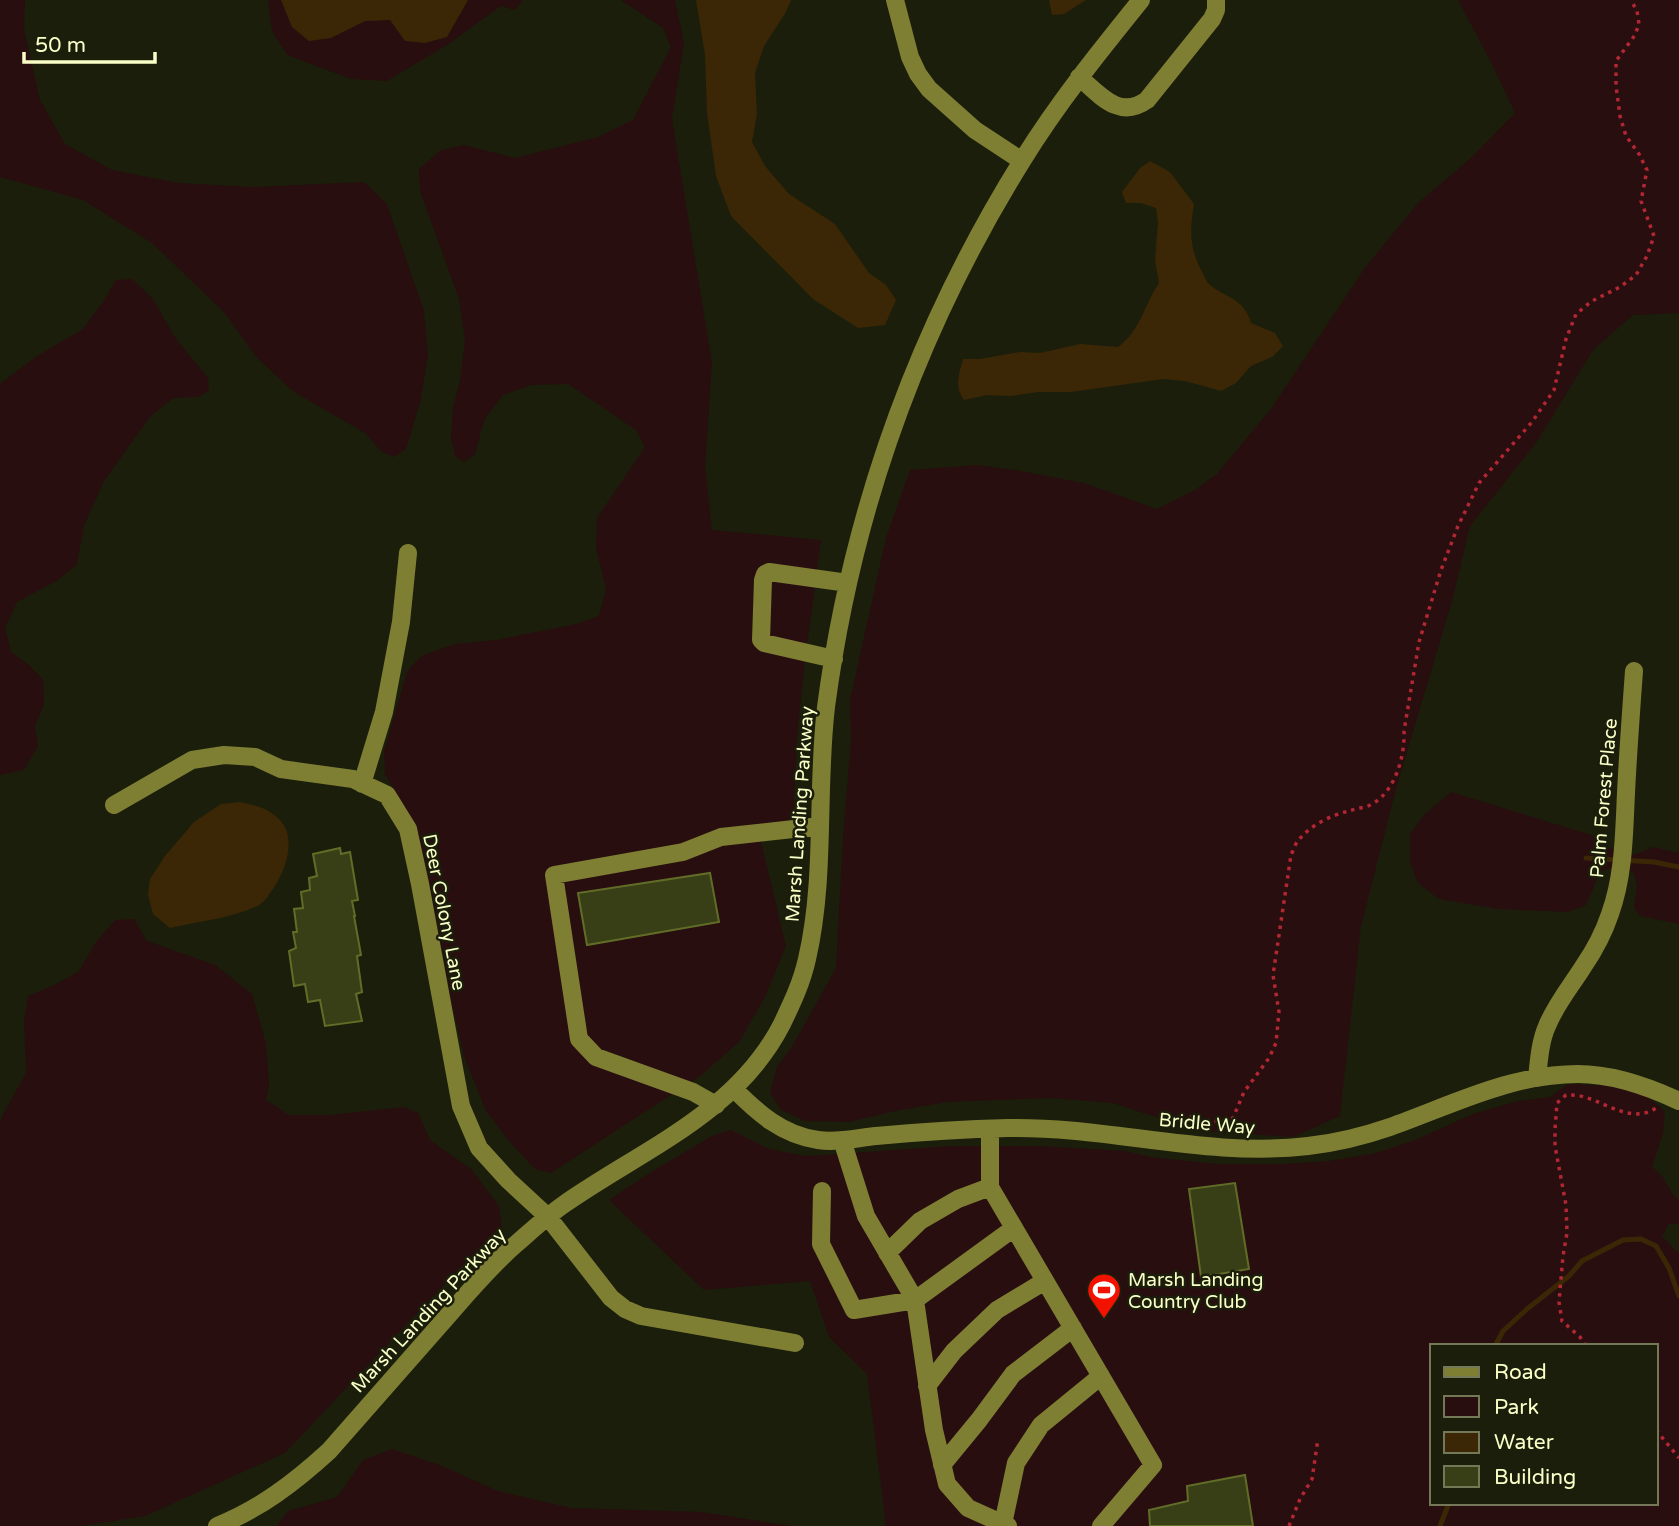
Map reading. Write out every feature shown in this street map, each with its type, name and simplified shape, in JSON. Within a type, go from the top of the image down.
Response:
[{"type":"street","points":[[895,0],[910,57],[929,89],[975,130],[1022,161]]},
{"type":"street","name":"Marsh Landing Parkway","points":[[217,1526],[270,1499],[304,1474],[329,1451],[512,1247],[566,1203],[688,1126],[716,1105],[758,1061],[779,1028],[796,994],[814,925],[826,709],[848,583],[873,483],[896,415],[923,349],[986,221],[1022,161],[1079,77],[1141,0]]},
{"type":"street","points":[[1079,77],[1108,102],[1128,109],[1140,106],[1212,19],[1216,0]]},
{"type":"street","points":[[362,784],[384,712],[401,622],[408,553]]},
{"type":"street","points":[[834,659],[764,643],[761,640],[763,580],[769,572],[848,583]]},
{"type":"street","name":"Palm Forest Place","points":[[1537,1078],[1540,1049],[1547,1026],[1558,1003],[1585,964],[1611,912],[1625,834],[1634,671]]},
{"type":"street","name":"Deer Colony Lane","points":[[114,804],[192,760],[224,755],[255,757],[281,769],[353,779],[387,795],[408,829],[461,1106],[479,1148],[508,1180],[548,1217],[611,1298],[625,1309],[641,1316],[795,1343]]},
{"type":"street","points":[[716,1105],[693,1092],[596,1057],[579,1039],[554,875],[683,852],[721,837],[820,826]]},
{"type":"street","name":"Bridle Way","points":[[734,1088],[759,1114],[776,1125],[793,1134],[818,1140],[1007,1128],[1053,1129],[1226,1149],[1310,1146],[1349,1139],[1388,1128],[1473,1094],[1537,1078],[1578,1074],[1610,1077],[1657,1091],[1676,1100]]},
{"type":"street","points":[[990,1129],[990,1187],[1153,1465],[1101,1526]]},
{"type":"street","points":[[842,1140],[866,1216],[915,1300],[934,1430],[942,1465],[947,1483],[968,1508],[1006,1525],[1016,1463],[1041,1425],[1101,1376]]},
{"type":"street","points":[[887,1254],[920,1221],[958,1199],[990,1187]]},
{"type":"street","points":[[822,1191],[821,1244],[854,1310],[915,1300],[1014,1228]]},
{"type":"street","points":[[928,1386],[954,1351],[997,1310],[1045,1281]]},
{"type":"street","points":[[942,1465],[1013,1374],[1073,1328]]},
{"type":"path","points":[[1181,1115],[1223,1122],[1233,1118],[1244,1092],[1269,1058],[1276,1043],[1279,1012],[1273,975],[1291,855],[1297,841],[1333,816],[1374,803],[1385,795],[1394,779],[1405,746],[1404,731],[1419,642],[1441,570],[1479,483],[1532,422],[1554,390],[1566,339],[1576,313],[1636,275],[1647,256],[1654,236],[1641,201],[1647,170],[1626,136],[1616,86],[1616,61],[1635,36],[1639,24],[1637,11],[1631,0]]},
{"type":"path","points":[[1585,1344],[1562,1321],[1559,1301],[1567,1233],[1566,1205],[1556,1146],[1557,1103],[1566,1095],[1583,1097],[1629,1114],[1651,1112],[1676,1100]]},
{"type":"path","points":[[1658,1432],[1679,1458]]},
{"type":"path","points":[[1289,1526],[1312,1479],[1318,1439]]},
{"type":"green space","points":[[0,0],[25,0],[24,30],[40,100],[65,144],[112,170],[179,183],[253,187],[364,182],[387,204],[424,311],[428,355],[421,399],[406,449],[394,457],[382,452],[365,433],[294,392],[256,357],[224,312],[152,243],[83,200],[0,177]]},
{"type":"green space","points":[[268,0],[281,0],[292,27],[331,38],[365,21],[391,20],[405,40],[447,37],[468,0],[523,0],[515,10],[501,6],[447,45],[387,81],[351,79],[287,55],[272,31]]},
{"type":"green space","points":[[621,0],[675,0],[684,43],[672,119],[712,363],[705,467],[712,530],[821,540],[803,677],[793,823],[758,829],[786,946],[766,995],[739,1042],[700,1076],[551,1173],[535,1169],[486,1111],[464,1056],[426,864],[411,819],[385,774],[384,752],[407,672],[421,656],[455,644],[496,640],[576,624],[599,616],[606,589],[596,548],[597,518],[645,447],[636,430],[568,384],[531,385],[503,395],[484,420],[475,454],[464,462],[455,456],[451,438],[453,408],[465,341],[459,299],[420,191],[419,169],[441,150],[464,145],[515,158],[598,137],[633,120],[671,47],[663,28]]},
{"type":"green space","points":[[1458,0],[1679,0],[1679,313],[1633,315],[1593,350],[1536,443],[1470,526],[1452,601],[1396,789],[1361,926],[1340,1116],[1293,1137],[1199,1131],[1113,1103],[1050,1098],[947,1102],[849,1122],[806,1121],[781,1110],[770,1093],[777,1067],[793,1045],[836,968],[851,741],[850,700],[886,538],[910,470],[977,465],[1014,470],[1084,483],[1157,509],[1195,490],[1217,474],[1271,409],[1364,269],[1418,203],[1471,158],[1515,113]]},
{"type":"green space","points":[[132,279],[153,299],[176,339],[208,378],[209,390],[199,397],[173,398],[150,417],[104,481],[84,526],[77,564],[58,580],[17,602],[5,628],[11,652],[43,680],[44,704],[35,726],[38,746],[24,770],[0,775],[0,384],[37,356],[83,329],[116,280]]},
{"type":"green space","points":[[1451,792],[1604,839],[1608,847],[1627,856],[1653,847],[1679,853],[1679,924],[1640,916],[1634,908],[1637,886],[1634,873],[1615,867],[1600,872],[1586,905],[1568,912],[1498,909],[1439,899],[1418,883],[1410,863],[1410,834],[1424,815]]},
{"type":"green space","points":[[134,919],[147,941],[215,965],[252,994],[266,1044],[269,1084],[266,1100],[289,1115],[329,1115],[404,1107],[418,1113],[430,1140],[471,1169],[499,1206],[502,1229],[459,1269],[285,1453],[145,1516],[82,1526],[0,1526],[0,1124],[26,1073],[24,1021],[28,996],[78,972],[96,942],[115,920]]},
{"type":"green space","name":"Marsh Landing Country Club","points":[[1568,1084],[1616,1086],[1646,1096],[1665,1111],[1663,1133],[1652,1167],[1662,1176],[1679,1202],[1679,1222],[1669,1224],[1662,1236],[1679,1254],[1679,1526],[886,1526],[867,1374],[829,1337],[810,1281],[704,1290],[609,1200],[712,1136],[731,1130],[769,1149],[806,1156],[953,1146],[1041,1146],[1126,1151],[1150,1157],[1217,1164],[1282,1164],[1329,1161],[1376,1153],[1415,1140],[1473,1114],[1518,1101],[1550,1097]]},
{"type":"green space","points":[[392,1449],[437,1464],[498,1491],[571,1508],[702,1512],[791,1526],[277,1526],[288,1511],[337,1497],[363,1460]]},
{"type":"water","points":[[281,0],[468,0],[447,37],[425,43],[405,41],[390,20],[365,21],[331,38],[309,41],[292,27]]},
{"type":"water","points":[[696,0],[791,0],[764,46],[755,73],[757,114],[752,142],[765,166],[789,194],[835,224],[869,273],[886,285],[896,300],[885,325],[858,328],[813,299],[731,216],[716,176],[707,113],[705,55]]},
{"type":"water","points":[[1049,0],[1086,0],[1064,14],[1052,15]]},
{"type":"water","points":[[1150,161],[1170,172],[1194,204],[1192,244],[1196,260],[1208,283],[1239,303],[1251,323],[1275,333],[1283,346],[1272,357],[1251,366],[1236,383],[1221,391],[1185,381],[1163,379],[1071,392],[987,395],[964,400],[958,385],[963,359],[1020,352],[1040,353],[1080,344],[1118,347],[1132,333],[1159,283],[1155,260],[1158,222],[1156,208],[1141,203],[1126,203],[1122,192],[1140,168]]},
{"type":"water","points":[[240,802],[270,812],[285,827],[289,846],[280,877],[267,898],[259,905],[228,916],[170,928],[153,914],[148,895],[150,879],[165,856],[194,822],[221,804]]},
{"type":"building","points":[[340,848],[341,854],[350,852],[358,900],[352,901],[361,955],[357,956],[362,992],[356,994],[362,1021],[325,1026],[320,1000],[308,1002],[305,984],[294,986],[289,951],[296,948],[293,932],[297,932],[294,909],[303,908],[301,892],[310,890],[309,878],[317,876],[313,854]]},
{"type":"building","points":[[710,873],[719,922],[587,945],[578,893]]},
{"type":"building","points":[[1235,1183],[1249,1269],[1201,1277],[1189,1189]]},
{"type":"building","points":[[1245,1475],[1253,1526],[1150,1526],[1149,1510],[1188,1501],[1187,1486]]},
{"type":"waterway","points":[[1586,858],[1654,862],[1679,867]]},
{"type":"waterway","points":[[1496,1344],[1503,1331],[1569,1276],[1582,1261],[1623,1240],[1641,1239],[1656,1246],[1669,1268],[1679,1296]]},
{"type":"waterway","points":[[1440,1526],[1448,1505]]},
{"type":"place","name":"Marsh Landing Country Club","points":[[1104,1320]]}]
